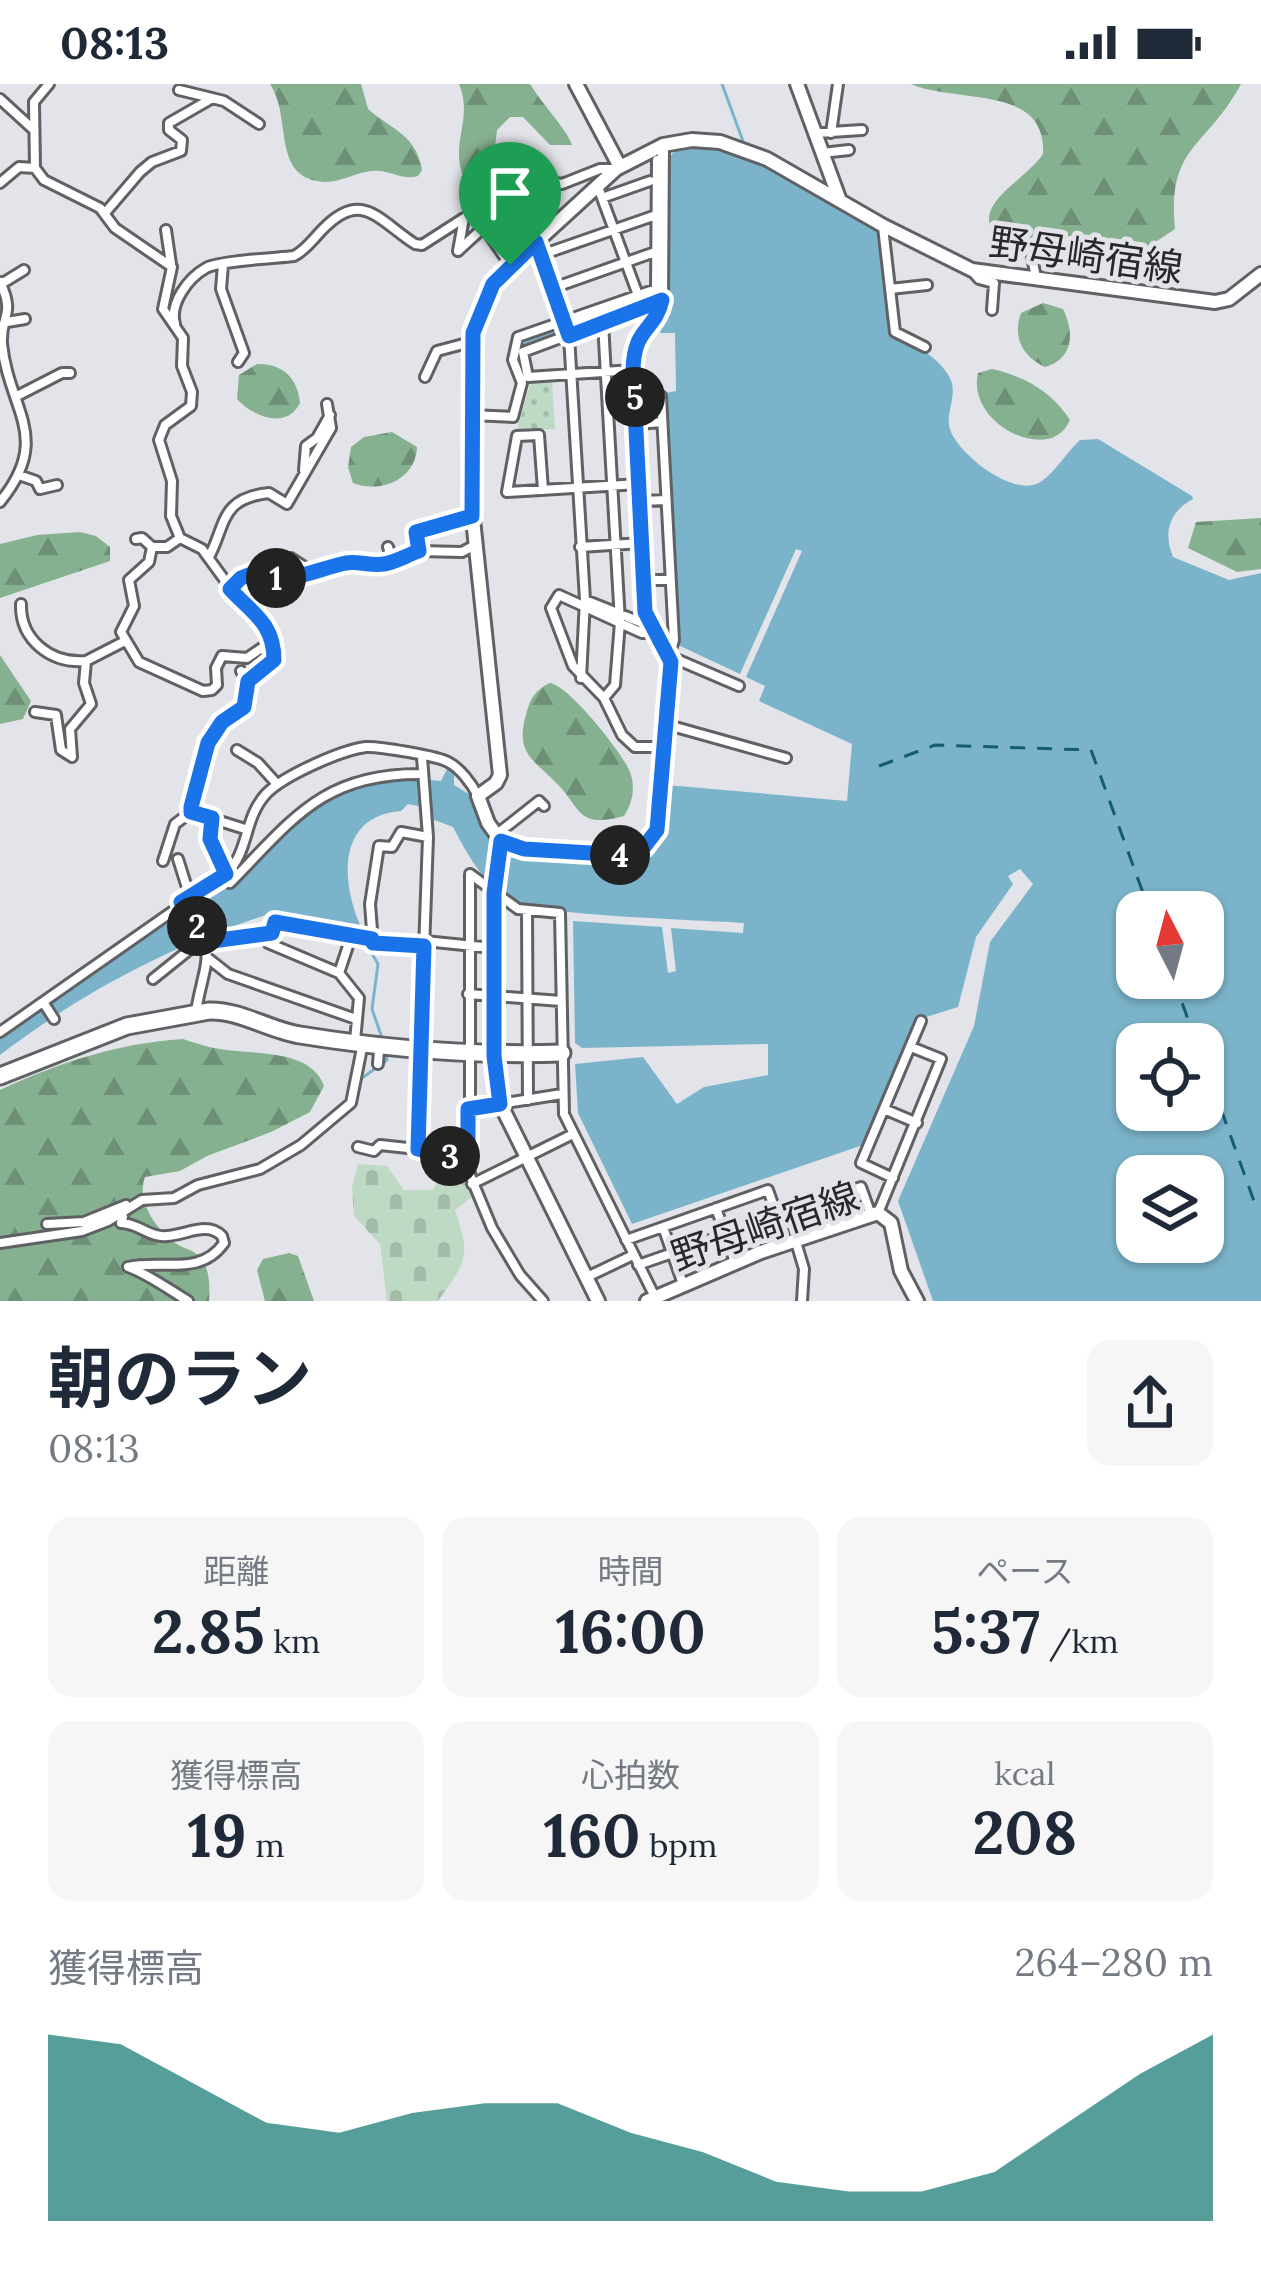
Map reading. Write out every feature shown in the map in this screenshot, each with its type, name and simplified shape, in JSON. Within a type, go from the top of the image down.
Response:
[{"type":"highway","points":[[0,1076],[127,1026],[223,1010],[296,1035],[468,1055],[562,1053]]},
{"type":"main road","points":[[576,84],[618,168]]},
{"type":"main road","points":[[796,84],[839,198]]},
{"type":"main road","name":"野母崎宿線","points":[[478,796],[500,775],[472,516],[472,341],[493,284],[510,265],[539,249],[600,192],[618,168],[663,145],[706,140],[739,148],[972,270],[1031,283],[1215,302],[1229,299],[1261,274]]},
{"type":"main road","points":[[478,796],[498,838],[494,1056],[500,1104],[598,1301]]},
{"type":"main road","name":"野母崎宿線","points":[[651,1299],[735,1262],[874,1214],[892,1223],[901,1271],[916,1301]]},
{"type":"street","points":[[49,84],[34,102],[34,168],[44,179],[81,196],[105,213],[118,231],[171,265]]},
{"type":"street","points":[[831,133],[838,84]]},
{"type":"street","points":[[179,90],[224,100],[259,124]]},
{"type":"street","points":[[0,99],[35,130]]},
{"type":"street","points":[[105,213],[152,162],[181,151],[182,140],[169,123],[209,100]]},
{"type":"street","points":[[815,136],[862,130]]},
{"type":"street","points":[[815,136],[823,137],[836,150]]},
{"type":"street","points":[[663,145],[662,300],[660,310],[636,340],[633,370],[644,580],[653,630],[669,656],[739,686]]},
{"type":"street","points":[[821,153],[849,149]]},
{"type":"street","points":[[633,370],[529,376],[522,360],[523,352],[656,289],[657,160]]},
{"type":"street","points":[[0,183],[19,167],[34,168]]},
{"type":"street","points":[[520,187],[530,179],[557,184],[618,168]]},
{"type":"street","points":[[638,295],[600,192],[650,181]]},
{"type":"street","points":[[176,326],[172,315],[182,292],[208,266],[294,256],[333,219],[354,208],[370,212],[415,244],[464,218],[458,251],[484,227],[510,265]]},
{"type":"street","points":[[581,679],[585,603],[572,374],[567,329],[539,249],[656,215]]},
{"type":"street","points":[[883,226],[895,332],[925,347]]},
{"type":"street","points":[[166,230],[173,273],[163,309],[183,338],[182,366],[193,401],[163,428],[158,444],[172,481],[171,516],[180,538],[202,549],[230,589],[260,614],[272,641],[272,663],[248,681]]},
{"type":"street","points":[[1031,283],[1035,246]]},
{"type":"street","points":[[543,297],[656,251]]},
{"type":"street","points":[[223,265],[221,289],[244,353],[238,362]]},
{"type":"street","points":[[0,502],[19,475],[27,451],[4,352],[9,302],[1,283],[24,270]]},
{"type":"street","points":[[972,270],[979,279],[994,283],[992,310]]},
{"type":"street","points":[[890,289],[927,285]]},
{"type":"street","points":[[471,415],[515,419],[522,383],[513,360],[518,337],[604,323],[662,300]]},
{"type":"street","points":[[7,322],[25,319]]},
{"type":"street","points":[[604,323],[620,619],[615,685],[604,698]]},
{"type":"street","points":[[424,377],[437,351],[472,341]]},
{"type":"street","points":[[17,396],[70,373]]},
{"type":"street","points":[[544,806],[539,801],[498,838],[524,849],[603,855],[638,851],[657,830],[674,640],[661,396]]},
{"type":"street","points":[[209,557],[228,512],[260,494],[269,493],[287,504],[304,470],[306,446],[329,410]]},
{"type":"street","points":[[637,424],[662,422]]},
{"type":"street","points":[[543,490],[539,434],[517,436],[507,492],[543,490],[612,486],[640,484]]},
{"type":"street","points":[[19,475],[36,481],[40,489],[57,485]]},
{"type":"street","points":[[641,501],[666,500]]},
{"type":"street","points":[[419,551],[416,532],[472,516]]},
{"type":"street","points":[[136,539],[152,547],[167,547],[180,538]]},
{"type":"street","points":[[580,547],[642,543]]},
{"type":"street","points":[[230,589],[254,573],[265,579],[315,574],[350,562],[392,562],[419,551],[462,552],[475,545]]},
{"type":"street","points":[[152,547],[147,565],[129,580],[134,606],[121,632],[139,662],[203,691],[217,685],[216,668],[222,656],[247,658],[272,641]]},
{"type":"street","points":[[388,547],[392,562]]},
{"type":"street","points":[[265,579],[273,560],[286,557],[315,574]]},
{"type":"street","points":[[644,580],[670,580]]},
{"type":"street","points":[[653,630],[643,632],[559,595],[551,608],[581,679],[604,698],[629,743],[641,748],[665,747]]},
{"type":"street","points":[[21,604],[21,624],[32,639],[62,661],[86,661],[125,641]]},
{"type":"street","points":[[35,712],[56,715],[62,750],[72,757],[70,729],[92,704],[84,682],[86,661]]},
{"type":"street","points":[[163,860],[175,824],[191,812],[208,743],[222,722],[244,707],[248,681],[241,671]]},
{"type":"street","points":[[668,725],[786,758]]},
{"type":"street","points":[[0,1032],[225,875],[241,858],[245,829],[263,796],[277,784],[364,748],[385,748],[448,762],[478,796]]},
{"type":"street","points":[[237,750],[258,763],[277,784]]},
{"type":"street","points":[[418,1149],[428,837],[422,757]]},
{"type":"street","points":[[212,818],[210,839],[230,883],[286,822],[345,786],[375,776],[422,775]]},
{"type":"street","points":[[191,812],[245,829]]},
{"type":"street","points":[[339,973],[361,938],[379,846],[392,847],[401,832],[428,837]]},
{"type":"street","points":[[178,859],[186,903],[209,959],[195,1012]]},
{"type":"street","points":[[543,1301],[509,1257],[472,1184],[468,1162],[470,874],[527,911],[560,913],[564,1114],[651,1299]]},
{"type":"street","points":[[527,911],[528,1100]]},
{"type":"street","points":[[268,943],[275,922],[373,943],[494,948]]},
{"type":"street","points":[[153,979],[204,939],[268,943],[339,973],[359,998],[355,1041]]},
{"type":"street","points":[[209,959],[228,974],[356,1019]]},
{"type":"street","points":[[468,994],[561,1001]]},
{"type":"street","points":[[44,1003],[54,1019]]},
{"type":"street","points":[[893,1178],[861,1163],[921,1021]]},
{"type":"street","points":[[47,1224],[84,1222],[137,1201],[174,1198],[198,1185],[255,1172],[301,1145],[351,1102],[362,1048],[382,1045],[378,1064]]},
{"type":"street","points":[[874,1214],[941,1059],[910,1047]]},
{"type":"street","points":[[468,1109],[562,1094]]},
{"type":"street","points":[[884,1109],[917,1123]]},
{"type":"street","points":[[472,1184],[573,1133]]},
{"type":"street","points":[[358,1148],[374,1151],[380,1144],[468,1162]]},
{"type":"street","points":[[638,1265],[861,1187],[874,1214]]},
{"type":"street","points":[[626,1240],[768,1190],[804,1269],[802,1296],[814,1294]]},
{"type":"street","points":[[0,1243],[82,1231],[108,1221],[137,1201]]},
{"type":"street","points":[[137,1201],[119,1221],[158,1237],[213,1228],[224,1240],[215,1255],[195,1263],[128,1267],[148,1273],[188,1301]]},
{"type":"street","points":[[716,1208],[735,1262]]},
{"type":"street","points":[[663,1226],[683,1284]]},
{"type":"street","points":[[586,1278],[633,1255]]},
{"type":"green space","points":[[270,84],[361,84],[368,109],[409,140],[422,170],[412,177],[378,171],[331,182],[308,178],[289,159]]},
{"type":"green space","points":[[459,84],[530,84],[572,145],[550,145],[523,117],[510,117],[497,130],[490,190],[473,193],[460,164],[464,112]]},
{"type":"green space","points":[[911,84],[1241,84],[1183,163],[1174,201],[1175,229],[1151,245],[1106,257],[1062,246],[1008,249],[994,234],[991,210],[1043,154],[1040,132],[1031,116],[996,100]]},
{"type":"green space","points":[[1043,303],[1063,309],[1070,336],[1061,358],[1045,367],[1025,352],[1018,330],[1021,313]]},
{"type":"green space","points":[[257,364],[281,369],[292,379],[300,403],[287,416],[261,415],[237,399],[239,375]]},
{"type":"green space","points":[[992,369],[1026,381],[1055,401],[1070,420],[1060,433],[1029,439],[997,422],[978,392],[978,373]]},
{"type":"green space","points":[[552,379],[555,429],[517,430],[531,381]]},
{"type":"green space","points":[[392,432],[417,447],[411,468],[385,485],[353,483],[348,467],[351,447],[364,437]]},
{"type":"green space","points":[[1261,518],[1261,569],[1237,572],[1188,548],[1196,522]]},
{"type":"green space","points":[[80,532],[110,547],[110,561],[0,598],[0,544]]},
{"type":"green space","points":[[0,655],[31,701],[23,719],[0,724]]},
{"type":"green space","points":[[550,683],[581,707],[625,763],[633,789],[624,816],[586,817],[529,756],[523,738],[527,711],[535,694]]},
{"type":"green space","points":[[183,1039],[294,1059],[317,1074],[324,1086],[310,1112],[271,1132],[180,1171],[145,1177],[143,1195],[154,1221],[205,1265],[209,1301],[0,1301],[0,1090],[89,1056]]},
{"type":"green space","points":[[438,1156],[460,1162],[472,1197],[455,1210],[463,1259],[438,1301],[387,1301],[380,1244],[354,1216],[352,1186],[358,1164],[387,1166],[404,1190],[433,1190],[440,1176]]},
{"type":"green space","points":[[289,1253],[298,1256],[314,1301],[265,1301],[257,1270],[263,1259]]},
{"type":"water","points":[[692,143],[740,152],[849,209],[878,234],[891,334],[924,351],[945,370],[952,385],[951,432],[990,473],[1018,485],[1031,485],[1047,477],[1080,440],[1098,439],[1192,496],[1170,524],[1173,557],[1229,580],[1261,573],[1261,1301],[933,1301],[898,1201],[974,1026],[990,942],[1033,884],[1020,869],[1008,876],[1013,884],[976,937],[958,1007],[920,1019],[866,1144],[632,1224],[578,1113],[575,1064],[643,1057],[677,1104],[704,1087],[768,1075],[768,1044],[582,1048],[575,1043],[573,921],[662,927],[668,973],[676,971],[671,928],[743,933],[744,923],[584,914],[510,900],[484,877],[453,827],[429,818],[428,808],[408,804],[401,811],[379,816],[363,826],[353,841],[348,877],[365,935],[275,920],[272,913],[130,972],[0,1055],[0,1034],[225,889],[312,805],[351,787],[399,777],[441,781],[447,769],[454,774],[454,785],[472,796],[491,837],[509,853],[618,860],[661,831],[667,785],[847,801],[852,744],[759,701],[765,686],[746,677],[802,551],[796,549],[740,674],[678,645],[665,393],[676,391],[675,333],[660,333],[666,308],[669,157],[683,144]]},
{"type":"waterway","points":[[722,84],[744,144]]},
{"type":"waterway","points":[[521,345],[658,295]]},
{"type":"waterway","points":[[364,940],[378,964],[372,1009],[382,1038]]},
{"type":"waterway","points":[[358,1081],[387,1060],[386,1053]]},
{"type":"waterway","points":[[147,1203],[171,1202],[194,1191]]},
{"type":"ferry route","points":[[879,766],[935,745],[1091,750],[1142,891]]},
{"type":"ferry route","points":[[1181,999],[1189,1023]]},
{"type":"ferry route","points":[[1224,1118],[1255,1204],[1261,1206]]},
{"type":"route","points":[[536,242],[569,336],[662,300],[660,310],[636,340],[633,370],[645,612],[668,650],[671,674],[660,813],[654,837],[644,847],[632,854],[603,855],[524,849],[501,841],[494,893],[494,1056],[500,1104],[468,1109],[468,1162],[418,1149],[424,946],[373,943],[372,939],[275,922],[272,933],[205,942],[181,902],[226,874],[210,839],[212,818],[191,812],[191,807],[208,743],[222,722],[244,707],[248,681],[274,660],[272,639],[260,614],[230,589],[254,573],[265,579],[282,578],[315,574],[350,562],[388,564],[419,551],[416,532],[472,516],[473,333],[493,284],[510,265],[536,242]]}]
